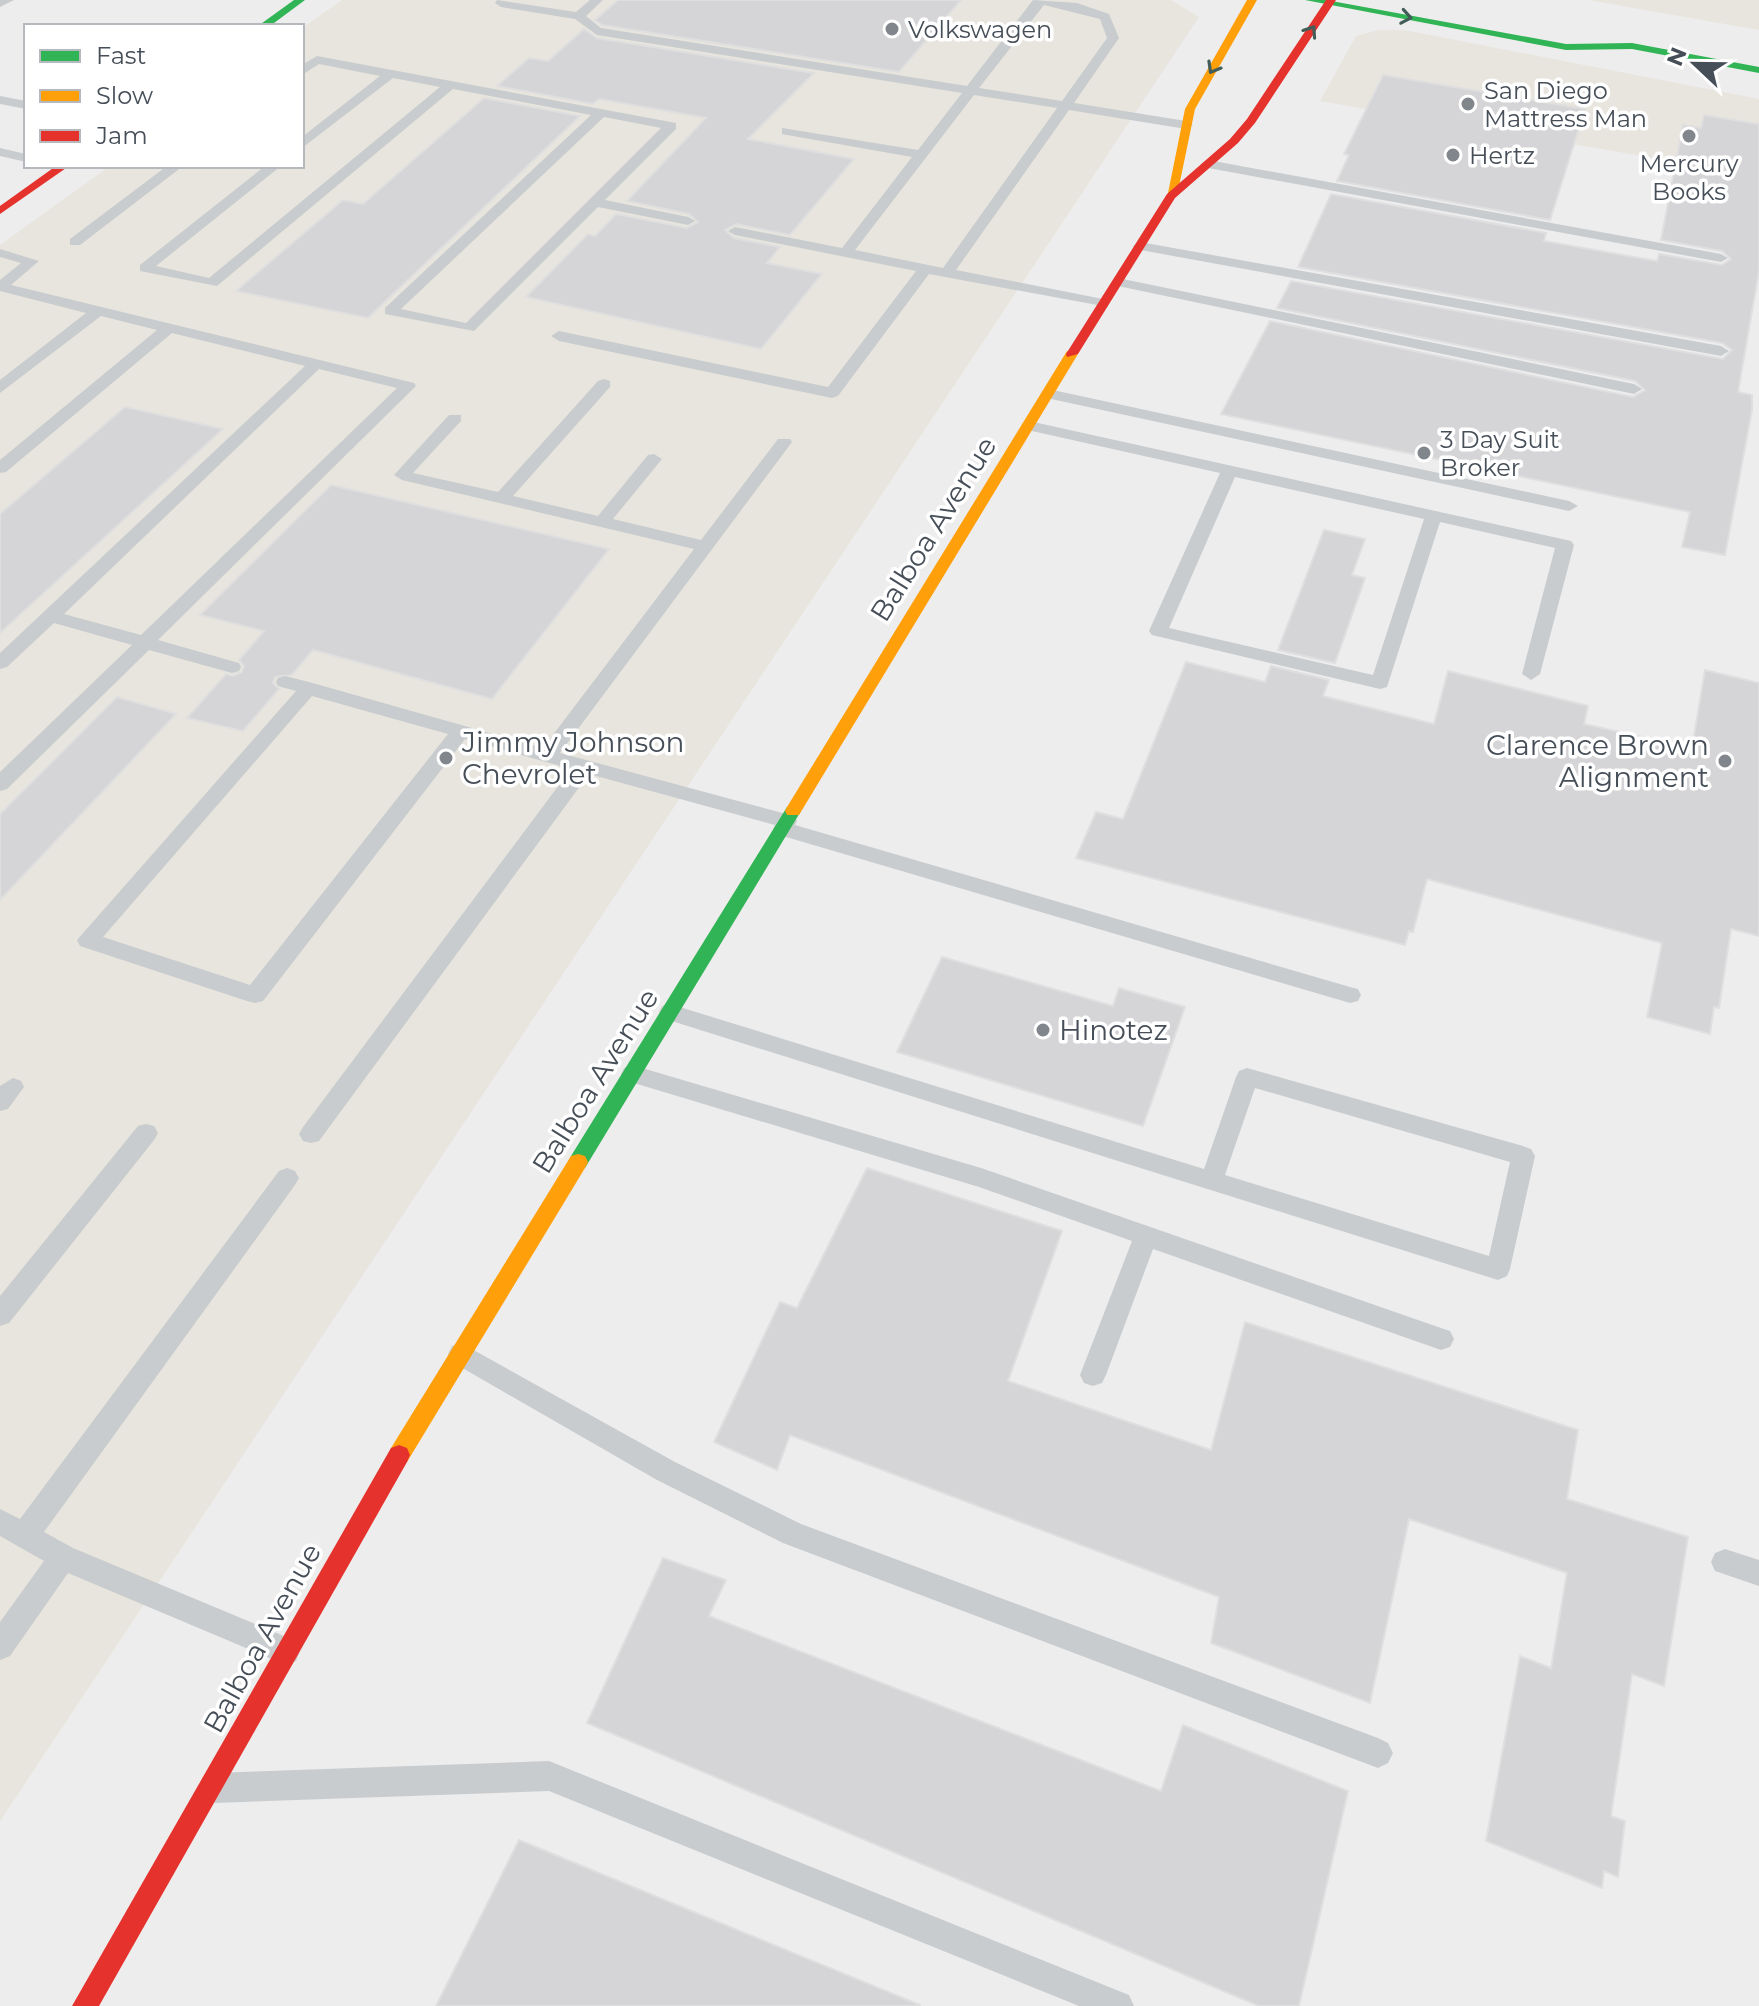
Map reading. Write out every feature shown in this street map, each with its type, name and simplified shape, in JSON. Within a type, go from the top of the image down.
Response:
[{"type":"main road","points":[[266,24],[300,0]]},
{"type":"main road","name":"Balboa Avenue","points":[[1171,196],[1190,109],[1252,0]]},
{"type":"main road","points":[[1324,1],[1566,47],[1632,46],[1759,70]]},
{"type":"main road","name":"Balboa Avenue","points":[[85,2006],[387,1474],[1103,304],[1171,196],[1234,141],[1267,99],[1324,1]]},
{"type":"main road","points":[[1591,28],[1632,46]]},
{"type":"main road","points":[[0,211],[60,168]]},
{"type":"lane","points":[[0,3],[8,0]]},
{"type":"lane","points":[[484,0],[579,16],[597,31],[1186,125]]},
{"type":"lane","points":[[579,16],[597,0]]},
{"type":"lane","points":[[845,253],[1040,0],[1077,7],[1105,17],[1113,38],[947,273]]},
{"type":"lane","points":[[304,70],[317,60],[671,126],[469,328],[390,311],[601,113]]},
{"type":"lane","points":[[304,142],[390,74]]},
{"type":"lane","points":[[271,168],[145,268],[212,283],[450,85]]},
{"type":"lane","points":[[0,100],[24,105]]},
{"type":"lane","points":[[787,131],[922,155]]},
{"type":"lane","points":[[0,152],[24,158]]},
{"type":"lane","points":[[1208,164],[1721,258]]},
{"type":"lane","points":[[75,242],[173,168]]},
{"type":"lane","points":[[595,202],[688,221]]},
{"type":"lane","points":[[735,231],[1103,304]]},
{"type":"lane","points":[[1140,246],[1721,351]]},
{"type":"lane","points":[[0,253],[32,261],[0,287],[408,386],[0,784]]},
{"type":"lane","points":[[559,336],[832,393],[925,269]]},
{"type":"lane","points":[[1118,282],[1634,389]]},
{"type":"lane","points":[[0,388],[98,311]]},
{"type":"lane","points":[[0,468],[169,328]]},
{"type":"lane","points":[[0,663],[316,364]]},
{"type":"lane","points":[[502,498],[604,384]]},
{"type":"lane","points":[[1048,394],[1569,506]]},
{"type":"lane","points":[[455,418],[402,475],[705,546]]},
{"type":"lane","points":[[1029,426],[1565,545],[1531,674]]},
{"type":"lane","points":[[547,756],[784,442]]},
{"type":"lane","points":[[602,522],[654,459]]},
{"type":"lane","points":[[1229,471],[1158,631],[1380,683],[1433,516]]},
{"type":"lane","points":[[51,616],[232,667]]},
{"type":"lane","points":[[285,682],[785,825],[1350,995]]},
{"type":"lane","points":[[309,688],[88,940],[255,995],[461,731]]},
{"type":"lane","points":[[311,1134],[584,766]]},
{"type":"lane","points":[[670,1012],[1498,1269],[1523,1156],[1247,1077],[1212,1179]]},
{"type":"lane","points":[[632,1074],[981,1178],[1441,1339]]},
{"type":"lane","points":[[0,1315],[146,1133]]},
{"type":"lane","points":[[25,1535],[287,1178]]},
{"type":"lane","points":[[1093,1375],[1146,1236]]},
{"type":"lane","points":[[461,1354],[666,1471],[793,1534],[1378,1753]]},
{"type":"lane","points":[[0,1522],[63,1557],[286,1651]]},
{"type":"lane","points":[[0,1646],[63,1557]]},
{"type":"lane","points":[[1725,1562],[1759,1573]]},
{"type":"lane","points":[[209,1788],[549,1776],[1118,2006]]},
{"type":"shaded area","points":[[342,0],[1171,0],[1199,17],[0,1821],[0,245],[107,168],[304,168],[304,27]]},
{"type":"shaded area","points":[[1588,0],[1759,0],[1759,30]]},
{"type":"shaded area","points":[[1379,30],[1404,30],[1759,99],[1759,176],[1320,101],[1356,36]]},
{"type":"building","points":[[618,0],[961,0],[899,72],[602,25],[595,20]]},
{"type":"building","points":[[584,29],[597,38],[814,73],[748,139],[854,159],[790,235],[736,224],[725,230],[734,238],[780,247],[767,263],[822,274],[761,349],[526,297],[588,234],[595,236],[616,214],[687,228],[698,222],[689,214],[627,201],[706,118],[599,99],[593,104],[497,86],[529,58],[548,61]]},
{"type":"building","points":[[1383,75],[1585,109],[1550,220],[1337,181],[1349,155],[1344,154]]},
{"type":"building","points":[[484,98],[580,116],[368,318],[236,291],[343,200],[363,204]]},
{"type":"building","points":[[1704,115],[1759,124],[1759,271],[1738,392],[1752,395],[1752,410],[1725,555],[1682,547],[1690,512],[1221,414],[1270,321],[1633,397],[1645,390],[1635,381],[1277,308],[1291,281],[1723,359],[1732,350],[1722,343],[1298,267],[1331,194],[1546,233],[1544,241],[1657,261],[1659,254],[1722,265],[1731,259],[1722,251],[1661,240],[1683,125],[1701,128]]},
{"type":"building","points":[[125,407],[223,429],[0,633],[0,514]]},
{"type":"building","points":[[331,485],[609,549],[492,699],[313,650],[292,675],[275,677],[273,683],[279,689],[243,731],[187,718],[226,674],[233,676],[242,672],[244,666],[239,660],[264,631],[200,615]]},
{"type":"building","points":[[1324,530],[1365,539],[1352,575],[1365,578],[1335,663],[1278,650]]},
{"type":"building","points":[[1186,662],[1265,682],[1271,666],[1329,680],[1323,696],[1434,724],[1448,671],[1588,706],[1584,724],[1692,748],[1705,670],[1759,683],[1759,936],[1731,929],[1719,1008],[1714,1007],[1710,1034],[1647,1017],[1662,943],[1427,879],[1413,932],[1409,931],[1405,945],[1076,858],[1096,812],[1123,819]]},
{"type":"building","points":[[117,697],[176,714],[0,900],[0,814]]},
{"type":"building","name":"Hinotez","points":[[942,957],[1113,1006],[1119,988],[1185,1007],[1143,1126],[897,1052]]},
{"type":"building","points":[[867,1168],[1062,1231],[1008,1381],[1211,1450],[1245,1322],[1578,1430],[1567,1499],[1688,1537],[1664,1686],[1632,1674],[1611,1816],[1625,1821],[1618,1877],[1604,1871],[1602,1888],[1486,1841],[1520,1656],[1551,1668],[1567,1573],[1409,1519],[1370,1703],[1211,1643],[1219,1597],[790,1435],[777,1470],[714,1442],[780,1302],[797,1308]]},
{"type":"building","points":[[663,1558],[726,1580],[709,1616],[1161,1791],[1183,1725],[1348,1791],[1299,2006],[1259,2006],[587,1723]]},
{"type":"building","points":[[519,1840],[920,2005],[920,2006],[436,2006]]},
{"type":"traffic: fast","points":[[266,24],[300,0]]},
{"type":"traffic: fast","points":[[1310,0],[1566,47],[1632,46],[1759,70]]},
{"type":"traffic: fast","points":[[578,1162],[793,811]]},
{"type":"traffic: slow","points":[[1171,196],[1190,109],[1252,0]]},
{"type":"traffic: slow","points":[[793,811],[1072,354]]},
{"type":"traffic: slow","points":[[399,1455],[578,1162]]},
{"type":"traffic: jam","points":[[1072,354],[1171,196],[1234,141],[1251,121],[1331,0]]},
{"type":"traffic: jam","points":[[0,211],[60,168]]},
{"type":"traffic: jam","points":[[85,2006],[399,1455]]},
{"type":"place","name":"Volkswagen","points":[[892,29]]},
{"type":"place","name":"San Diego Mattress Man","points":[[1468,104]]},
{"type":"place","name":"Mercury Books","points":[[1689,136]]},
{"type":"place","name":"Hertz","points":[[1453,155]]},
{"type":"place","name":"3 Day Suit Broker","points":[[1424,453]]},
{"type":"place","name":"Jimmy Johnson Chevrolet","points":[[446,758]]},
{"type":"place","name":"Clarence Brown Alignment","points":[[1725,761]]},
{"type":"place","name":"Hinotez","points":[[1043,1030]]}]
